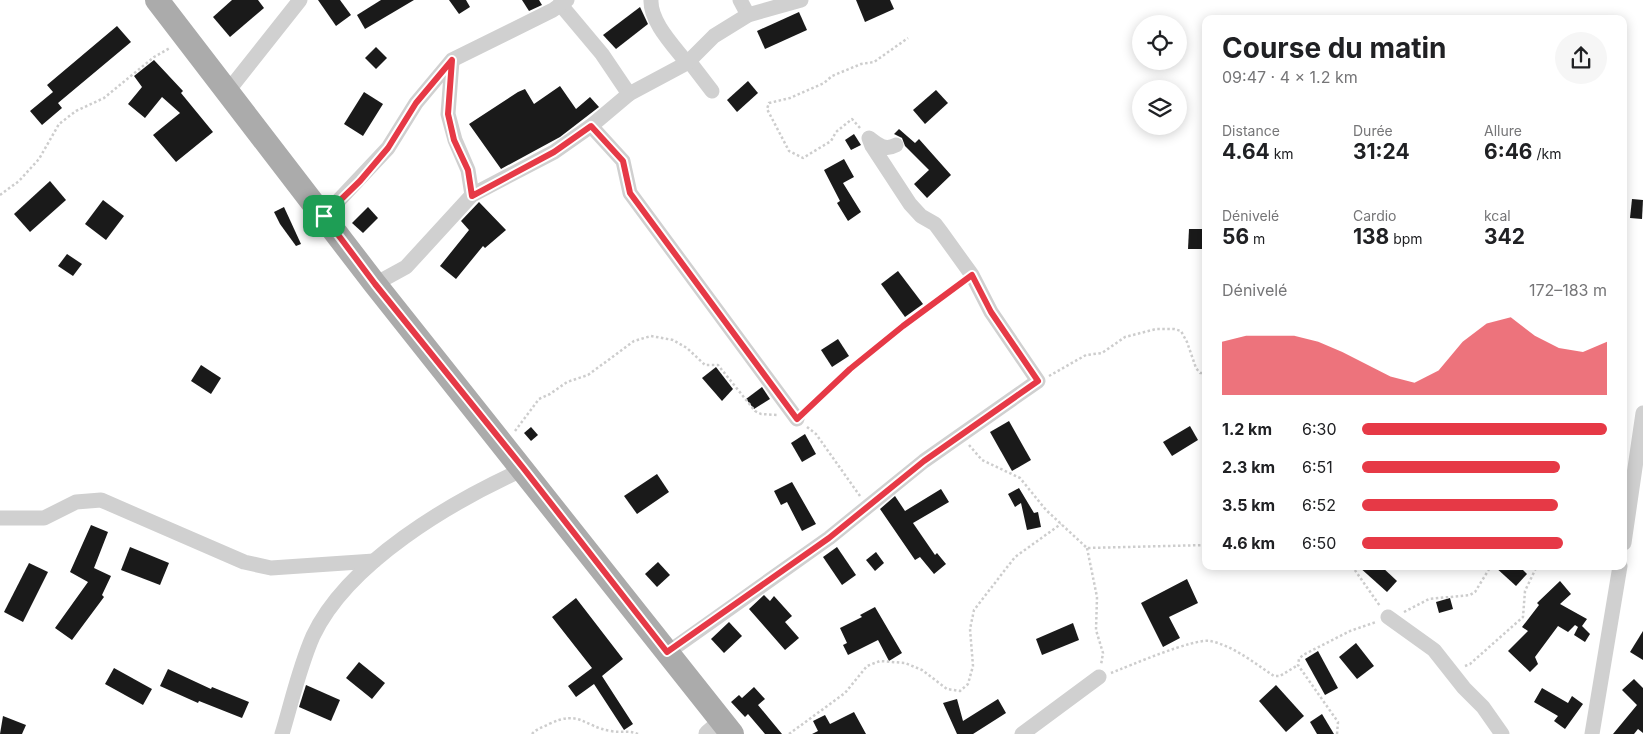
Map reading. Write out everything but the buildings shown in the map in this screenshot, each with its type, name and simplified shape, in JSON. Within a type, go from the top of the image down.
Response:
[{"type":"main road","points":[[157,0],[375,284],[500,442],[524,469],[667,652],[720,730]]},
{"type":"street","points":[[228,91],[300,0]]},
{"type":"street","points":[[652,0],[651,7],[656,21],[712,91]]},
{"type":"street","points":[[740,0],[748,15]]},
{"type":"street","points":[[375,284],[406,267],[472,196],[554,152],[591,126],[628,94],[688,62],[714,36],[748,15],[801,0]]},
{"type":"street","points":[[324,216],[360,181],[388,148],[416,103],[452,60],[553,10],[564,2],[628,94]]},
{"type":"street","points":[[452,60],[448,114],[454,140],[468,170],[472,196]]},
{"type":"street","points":[[591,126],[623,161],[630,193],[797,419]]},
{"type":"street","points":[[869,138],[880,147],[891,148],[896,145]]},
{"type":"street","points":[[667,652],[829,538],[924,461],[1038,381],[991,312],[972,275],[935,224],[921,216],[910,204],[872,146],[869,138]]},
{"type":"street","points":[[1627,525],[1640,449],[1643,413]]},
{"type":"street","points":[[282,734],[297,678],[314,636],[329,608],[374,561],[424,524],[483,488],[524,469]]},
{"type":"street","points":[[0,518],[44,518],[76,502],[101,500],[244,562],[271,568],[374,561]]},
{"type":"street","points":[[1592,734],[1619,570]]},
{"type":"street","points":[[1388,617],[1426,643],[1450,668],[1502,734]]},
{"type":"street","points":[[1022,734],[1099,678]]},
{"type":"path","points":[[0,195],[20,181],[40,159],[59,124],[76,111],[104,98],[154,57],[187,38]]},
{"type":"path","points":[[869,138],[852,120],[836,132],[831,141],[803,158],[789,151],[767,110],[769,103],[790,98],[824,82],[832,76],[861,64],[874,62],[908,38]]},
{"type":"path","points":[[797,419],[850,369],[903,326],[972,275]]},
{"type":"path","points":[[1038,381],[1086,355],[1102,353],[1125,337],[1156,329],[1180,331],[1187,342],[1196,368],[1202,373]]},
{"type":"path","points":[[500,442],[518,429],[539,398],[550,394],[567,382],[588,375],[634,342],[651,336],[673,340],[687,348],[705,364],[718,365],[755,412],[790,416],[797,419],[816,434],[868,507]]},
{"type":"path","points":[[961,436],[982,460],[1020,478],[1046,510],[1087,548],[1097,597],[1096,630],[1103,652],[1099,678],[1190,644],[1208,640],[1233,649],[1274,676],[1280,676],[1298,665]]},
{"type":"path","points":[[789,734],[845,693],[867,666],[880,661],[905,663],[922,670],[947,689],[960,691],[968,684],[973,666],[970,629],[974,610],[1015,557],[1061,524]]},
{"type":"path","points":[[1087,548],[1202,545]]},
{"type":"path","points":[[1355,570],[1388,617]]},
{"type":"path","points":[[1337,734],[1338,722],[1298,665],[1299,659],[1303,655],[1350,631],[1429,599],[1470,595],[1475,592],[1489,570]]},
{"type":"path","points":[[1450,668],[1456,670],[1470,664],[1523,617],[1525,591],[1534,570]]},
{"type":"path","points":[[532,734],[535,730],[572,716],[610,731],[638,734]]},
{"type":"route","points":[[452,60],[448,114],[454,140],[468,170],[472,196],[494,182],[554,152],[591,126],[623,161],[630,193],[797,419],[804,415],[837,384],[850,369],[903,326],[972,275],[979,292],[991,312],[1028,363],[1038,381],[924,461],[829,538],[667,652],[524,469],[500,442],[375,284],[324,216],[360,181],[388,148],[416,103],[434,80],[446,70],[452,60]]}]
